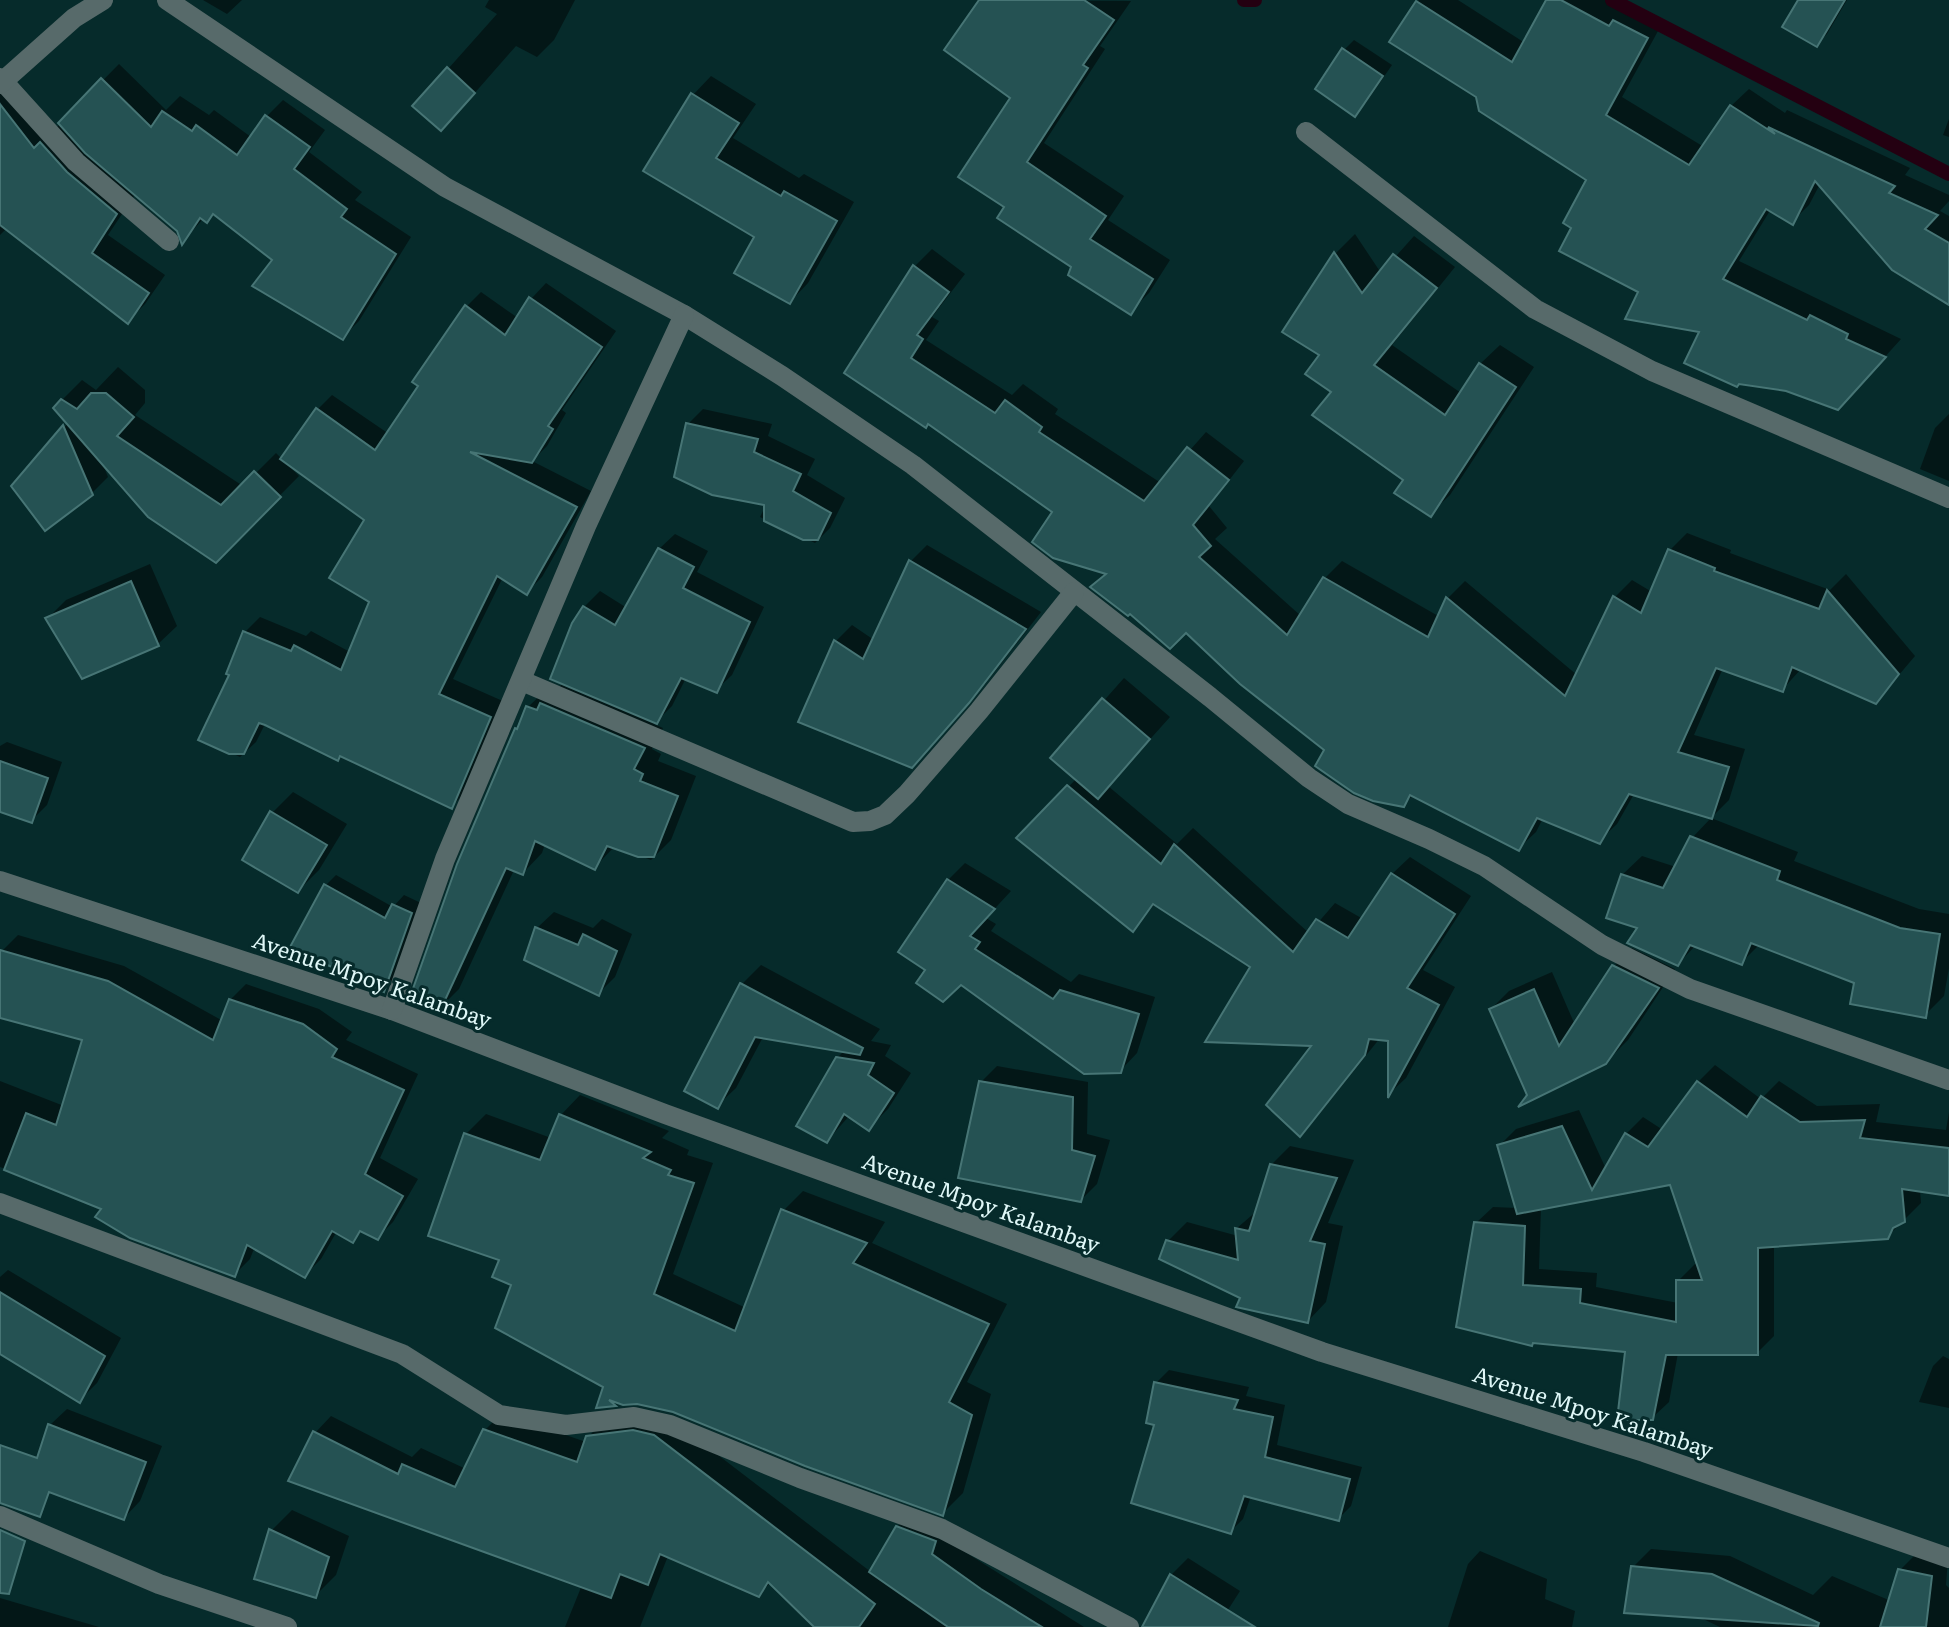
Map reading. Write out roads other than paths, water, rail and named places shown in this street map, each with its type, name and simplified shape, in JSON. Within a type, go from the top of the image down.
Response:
[{"type":"street","points":[[103,0],[74,18],[1,81],[76,162],[169,241]]},
{"type":"street","points":[[167,0],[445,187],[684,315],[782,376],[913,465],[1309,778],[1348,804],[1484,866],[1602,945],[1690,989],[1949,1080]]},
{"type":"street","points":[[1306,132],[1535,309],[1652,371],[1949,498]]},
{"type":"street","points":[[392,1010],[445,859],[586,526],[684,315]]},
{"type":"street","points":[[522,681],[853,822],[870,821],[885,815],[907,794],[979,711],[1074,592]]},
{"type":"street","name":"Avenue Mpoy Kalambay","points":[[0,881],[392,1010],[665,1114],[1322,1352],[1644,1452],[1949,1558]]},
{"type":"street","points":[[0,1203],[402,1354],[499,1415],[566,1425],[634,1417],[670,1425],[800,1478],[942,1529],[1129,1627]]},
{"type":"street","points":[[0,1516],[159,1584],[287,1627]]},
{"type":"waterway","points":[[1244,0],[1255,0]]},
{"type":"waterway","points":[[1612,0],[1949,174]]}]
